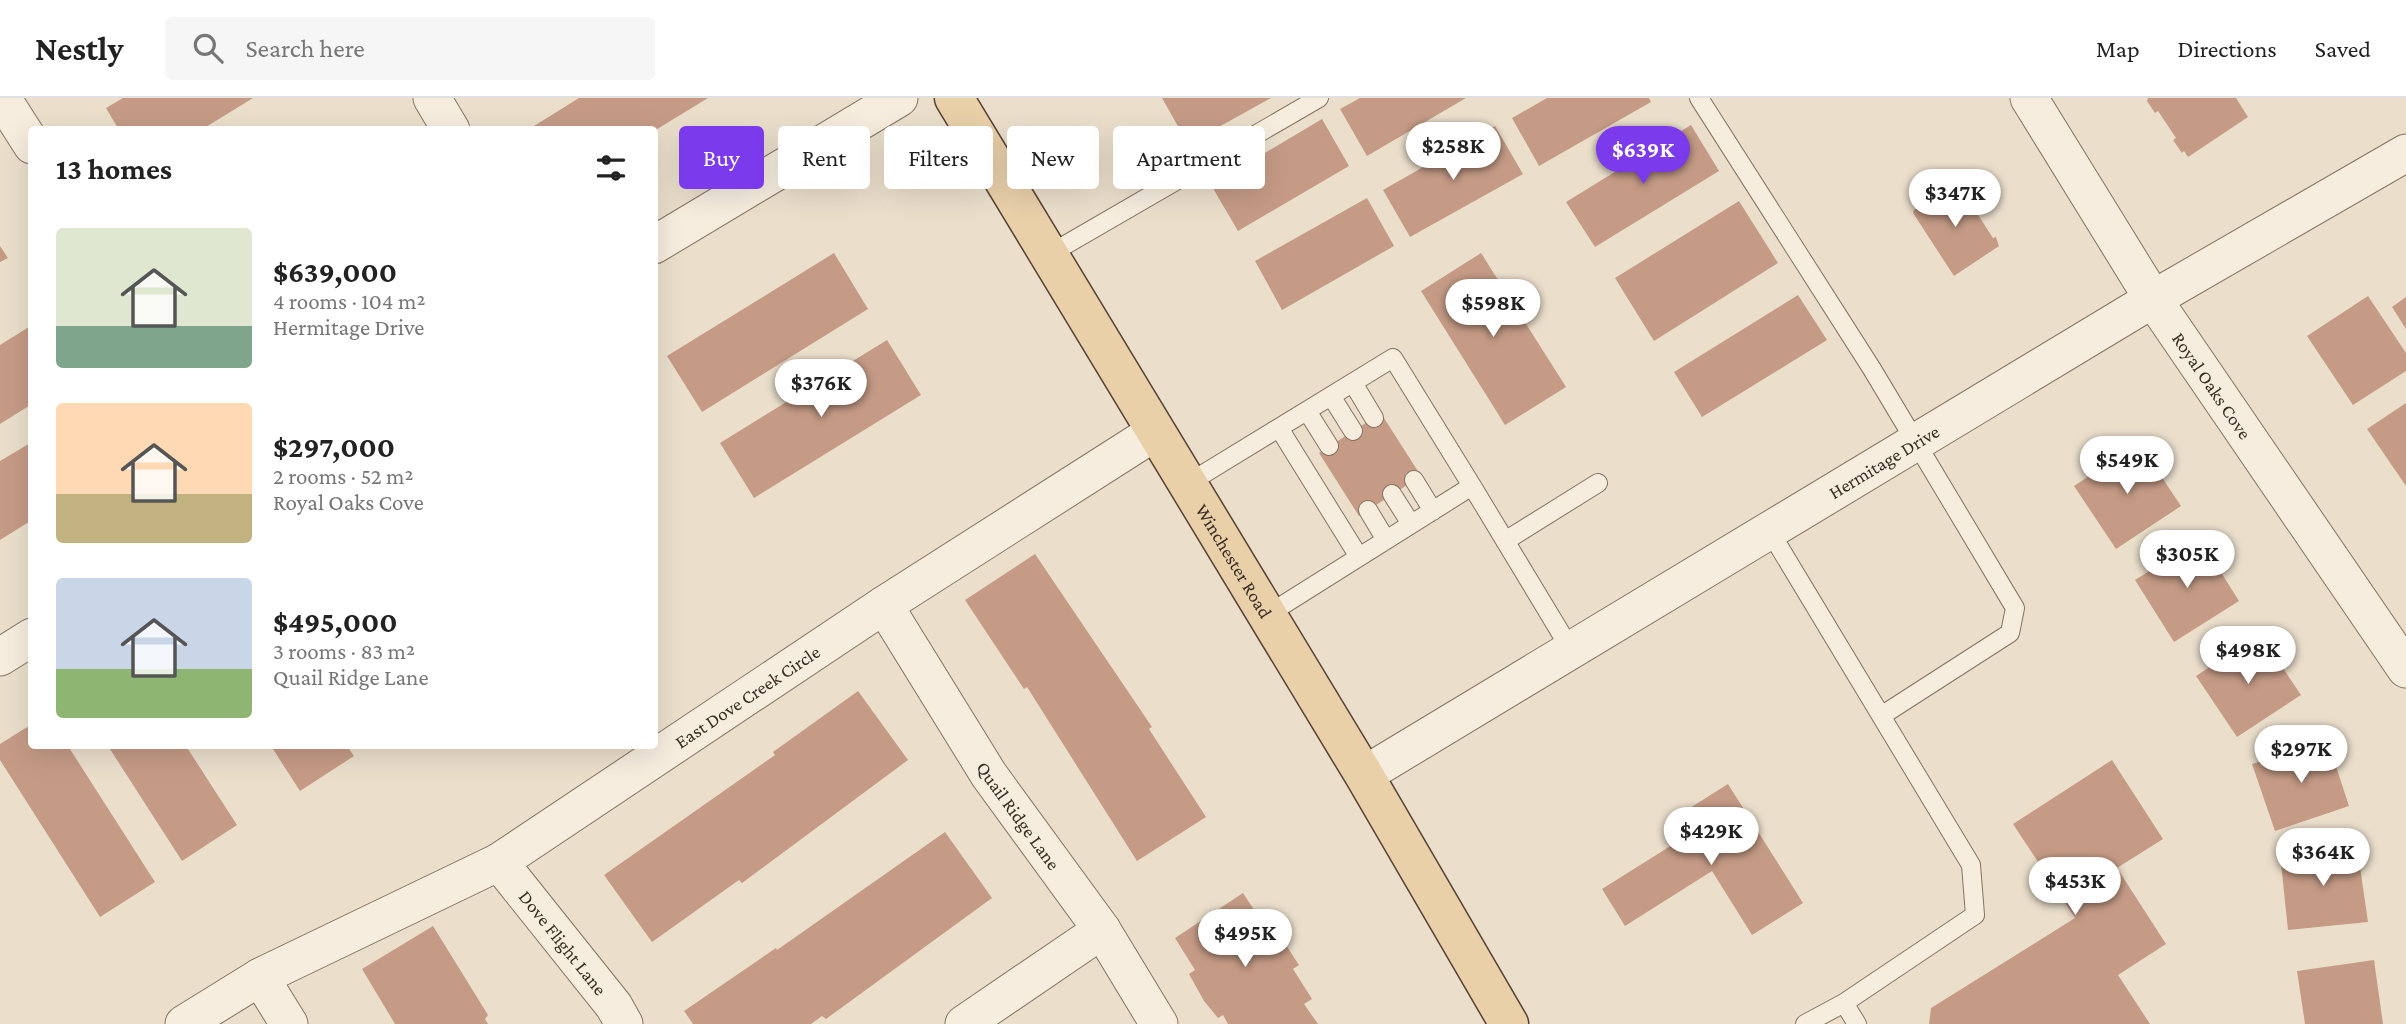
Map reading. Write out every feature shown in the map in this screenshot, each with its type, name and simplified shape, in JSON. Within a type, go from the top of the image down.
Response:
[{"type":"main road","name":"Winchester Road","points":[[954,98],[1364,775],[1509,1024]]},
{"type":"street","points":[[2,98],[28,139]]},
{"type":"street","points":[[432,98],[449,126]]},
{"type":"street","points":[[658,243],[899,98]]},
{"type":"street","name":"Royal Oaks Cove","points":[[2029,98],[2153,299],[2406,669]]},
{"type":"street","name":"Hermitage Drive","points":[[1364,775],[2153,299],[2406,153]]},
{"type":"street","name":"East Dove Creek Circle","points":[[184,1024],[260,977],[499,862],[884,605],[1155,432]]},
{"type":"street","name":"Quail Ridge Lane","points":[[884,605],[989,775],[1102,930],[1159,1024]]},
{"type":"street","points":[[0,657],[28,640]]},
{"type":"street","name":"Dove Flight Lane","points":[[499,862],[614,1006],[624,1024]]},
{"type":"street","points":[[964,1024],[1102,930]]},
{"type":"street","points":[[260,977],[289,1024]]},
{"type":"lane","points":[[1048,255],[1319,98]]},
{"type":"lane","points":[[1699,98],[1916,442],[2015,608],[2010,633],[1881,716]]},
{"type":"lane","points":[[1186,484],[1393,358],[1571,650]]},
{"type":"lane","points":[[1353,383],[1374,418]]},
{"type":"lane","points":[[1331,396],[1353,431]]},
{"type":"lane","points":[[1307,411],[1329,446]]},
{"type":"lane","points":[[1279,429],[1360,557]]},
{"type":"lane","points":[[1414,480],[1433,511]]},
{"type":"lane","points":[[1504,541],[1598,484]]},
{"type":"lane","points":[[1267,615],[1472,486]]},
{"type":"lane","points":[[1392,494],[1411,524]]},
{"type":"lane","points":[[1368,510],[1386,540]]},
{"type":"lane","points":[[1769,530],[1971,865],[1975,915],[1844,1003],[1805,1024]]},
{"type":"lane","points":[[1844,1003],[1857,1024]]},
{"type":"building","points":[[123,98],[253,98],[208,126],[117,126],[106,108]]},
{"type":"building","points":[[579,98],[708,98],[658,129],[658,126],[534,126]]},
{"type":"building","points":[[1162,98],[1271,98],[1220,126],[1178,126]]},
{"type":"building","points":[[1360,98],[1466,98],[1367,156],[1340,109]]},
{"type":"building","points":[[1547,98],[1649,98],[1651,102],[1539,166],[1512,118]]},
{"type":"building","points":[[2148,98],[2236,98],[2248,117],[2188,157],[2173,140],[2176,138],[2158,111],[2155,113],[2147,101]]},
{"type":"building","points":[[1322,119],[1349,166],[1238,231],[1213,189],[1265,189],[1265,153]]},
{"type":"building","points":[[1691,125],[1719,171],[1595,247],[1566,202]]},
{"type":"building","points":[[1495,126],[1523,174],[1410,237],[1383,190]]},
{"type":"building","points":[[1954,183],[1958,184],[1993,238],[1996,237],[1999,246],[1954,276],[1913,213]]},
{"type":"building","points":[[1367,198],[1394,246],[1282,310],[1255,261]]},
{"type":"building","points":[[1739,201],[1778,263],[1654,341],[1615,278]]},
{"type":"building","points":[[0,246],[8,258],[0,262]]},
{"type":"building","points":[[834,253],[868,309],[702,412],[667,356]]},
{"type":"building","points":[[1481,253],[1566,387],[1505,425],[1421,291]]},
{"type":"building","points":[[1798,295],[1827,340],[1702,417],[1674,372]]},
{"type":"building","points":[[2368,296],[2406,353],[2406,371],[2353,405],[2307,336]]},
{"type":"building","points":[[2406,297],[2406,329],[2392,307]]},
{"type":"building","points":[[28,328],[28,406],[0,424],[0,345]]},
{"type":"building","points":[[887,340],[921,395],[754,498],[720,443]]},
{"type":"building","points":[[2406,403],[2406,486],[2367,429]]},
{"type":"building","points":[[1378,415],[1384,418],[1421,476],[1359,516],[1319,453]]},
{"type":"building","points":[[2139,443],[2181,506],[2116,549],[2074,486]]},
{"type":"building","points":[[28,444],[28,522],[0,540],[0,461]]},
{"type":"building","points":[[2200,539],[2239,601],[2174,642],[2135,580]]},
{"type":"building","points":[[1035,554],[1152,727],[1149,729],[1206,817],[1137,861],[1027,687],[1024,689],[965,600]]},
{"type":"building","points":[[2260,634],[2301,695],[2237,737],[2196,676]]},
{"type":"building","points":[[858,691],[908,760],[742,883],[739,880],[652,942],[604,875],[775,755],[773,752]]},
{"type":"building","points":[[28,726],[28,749],[70,749],[155,882],[100,917],[0,760],[0,744]]},
{"type":"building","points":[[2327,739],[2349,806],[2275,831],[2252,764]]},
{"type":"building","points":[[110,749],[188,749],[237,825],[182,861]]},
{"type":"building","points":[[273,749],[349,749],[354,756],[300,791]]},
{"type":"building","points":[[2112,760],[2163,839],[2117,868],[2166,944],[2118,975],[2150,1024],[1929,1024],[1931,1008],[2075,918],[2013,824]]},
{"type":"building","points":[[1728,784],[1803,903],[1752,935],[1712,871],[1625,926],[1602,889],[1688,835],[1677,816]]},
{"type":"building","points":[[945,832],[992,898],[826,1019],[822,1016],[811,1024],[693,1024],[684,1011],[776,948],[777,950]]},
{"type":"building","points":[[2357,846],[2368,922],[2288,930],[2280,854]]},
{"type":"building","points":[[1243,893],[1272,937],[1278,933],[1299,965],[1293,969],[1312,999],[1304,1004],[1318,1024],[1228,1024],[1223,1015],[1218,1018],[1204,1001],[1189,974],[1195,970],[1175,938]]},
{"type":"building","points":[[433,926],[488,1015],[485,1019],[488,1024],[395,1024],[362,969]]},
{"type":"building","points":[[2374,960],[2383,1024],[2305,1024],[2297,971]]}]
